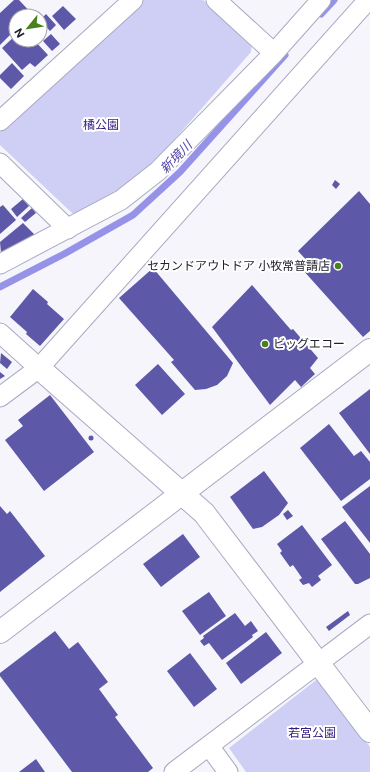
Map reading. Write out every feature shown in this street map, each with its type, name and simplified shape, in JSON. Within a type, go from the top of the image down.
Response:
[{"type":"street","points":[[0,120],[133,0]]},
{"type":"street","points":[[216,0],[274,53]]},
{"type":"street","points":[[0,264],[121,200],[158,171],[274,53],[321,0]]},
{"type":"street","points":[[0,397],[39,368],[368,0]]},
{"type":"street","points":[[0,163],[68,229]]},
{"type":"street","points":[[0,333],[180,494],[204,513],[370,731]]},
{"type":"street","points":[[0,632],[370,350]]},
{"type":"street","points":[[174,772],[370,624]]},
{"type":"street","points":[[209,746],[228,772]]},
{"type":"green space","name":"橘公園","points":[[141,0],[203,0],[252,39],[251,52],[160,156],[143,172],[115,194],[80,214],[72,213],[0,145],[0,132]]},
{"type":"green space","name":"若宮公園","points":[[320,677],[370,747],[370,772],[246,772],[229,748]]},
{"type":"building","points":[[14,0],[19,0],[26,8],[8,8],[8,37],[0,45],[0,13]]},
{"type":"building","points":[[63,6],[76,19],[64,30],[52,16]]},
{"type":"building","points":[[48,16],[56,25],[50,31],[48,29]]},
{"type":"building","points":[[51,34],[60,44],[52,51],[48,47],[48,37]]},
{"type":"building","points":[[8,42],[8,48],[41,48],[48,55],[35,67],[30,63],[22,70],[2,48]]},
{"type":"building","points":[[12,63],[24,76],[11,89],[0,78],[0,75]]},
{"type":"building","points":[[335,180],[340,184],[336,189],[332,185]]},
{"type":"building","name":"セカンドアウトドア 小牧常普請店","points":[[359,191],[370,204],[370,331],[363,337],[302,269],[309,263],[298,251]]},
{"type":"building","points":[[23,199],[29,206],[17,217],[11,209]]},
{"type":"building","points":[[3,205],[16,220],[0,234],[0,207]]},
{"type":"building","points":[[32,208],[36,213],[25,222],[21,218]]},
{"type":"building","points":[[23,223],[35,235],[1,253],[0,242]]},
{"type":"building","points":[[153,268],[233,363],[227,376],[217,385],[206,389],[195,390],[171,362],[174,360],[119,298]]},
{"type":"building","name":"ビッグエコー","points":[[252,285],[291,330],[293,329],[318,358],[310,368],[315,374],[301,387],[295,380],[270,405],[212,327]]},
{"type":"building","points":[[33,289],[64,319],[40,346],[10,317]]},
{"type":"building","points":[[1,353],[12,362],[7,369],[0,363]]},
{"type":"building","points":[[158,364],[185,394],[162,415],[135,385]]},
{"type":"building","points":[[0,372],[5,376],[0,379]]},
{"type":"building","points":[[370,389],[370,454],[339,413]]},
{"type":"building","points":[[50,395],[94,452],[44,491],[5,440],[23,426],[18,420]]},
{"type":"building","points":[[329,424],[354,456],[361,451],[370,462],[370,479],[341,501],[300,448]]},
{"type":"building","points":[[89,436],[93,436],[93,440],[89,440]]},
{"type":"building","points":[[264,471],[288,503],[279,515],[262,527],[253,529],[230,497]]},
{"type":"building","points":[[370,486],[370,543],[342,507]]},
{"type":"building","points":[[0,506],[7,514],[10,511],[45,556],[0,592]]},
{"type":"building","points":[[288,510],[293,516],[287,520],[283,514]]},
{"type":"building","points":[[345,521],[370,554],[370,578],[358,584],[355,584],[321,539]]},
{"type":"building","points":[[302,525],[332,565],[318,576],[321,580],[312,587],[309,583],[303,585],[299,580],[302,578],[293,565],[290,567],[280,553],[282,551],[277,544]]},
{"type":"building","points":[[183,534],[200,557],[161,587],[143,564]]},
{"type":"building","points":[[209,592],[226,616],[200,635],[182,611]]},
{"type":"building","points":[[348,611],[350,615],[329,631],[326,627]]},
{"type":"building","points":[[235,613],[245,626],[251,621],[258,631],[252,635],[253,637],[222,660],[209,643],[204,646],[200,641],[204,638],[203,636]]},
{"type":"building","points":[[55,631],[69,649],[78,642],[108,682],[99,689],[118,715],[115,717],[153,768],[148,772],[72,772],[0,676],[0,673]]},
{"type":"building","points":[[266,632],[282,653],[241,684],[226,663]]},
{"type":"building","points":[[190,653],[217,689],[194,707],[167,671]]},
{"type":"building","points":[[36,759],[45,772],[19,772]]},
{"type":"waterway","name":"新境川","points":[[321,14],[334,0]]},
{"type":"waterway","name":"新境川","points":[[0,287],[64,254],[133,215],[180,172],[285,55]]},
{"type":"place","name":"セカンドアウトドア 小牧常普請店","points":[[338,266]]},
{"type":"place","name":"ビッグエコー","points":[[265,344]]}]
